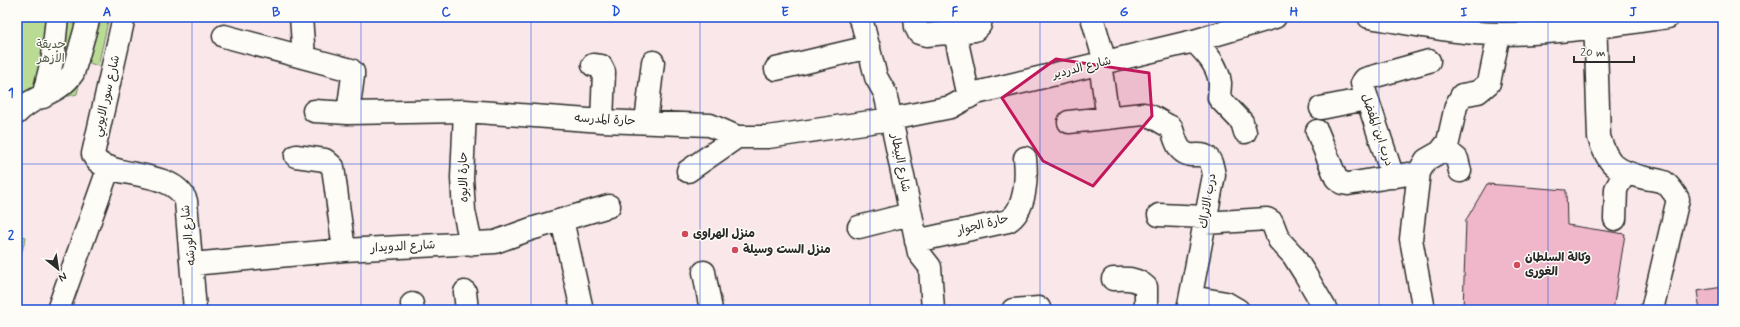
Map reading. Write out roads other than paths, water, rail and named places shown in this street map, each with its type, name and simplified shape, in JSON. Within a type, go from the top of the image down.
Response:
[{"type":"street","points":[[43,97],[53,57],[57,17]]},
{"type":"street","points":[[17,113],[29,103],[43,97],[63,85],[73,73],[90,17]]},
{"type":"street","name":"شارع سور الايوبي","points":[[109,167],[98,162],[94,154],[124,17]]},
{"type":"street","points":[[301,17],[304,57]]},
{"type":"street","name":"شارع البيطار","points":[[859,17],[869,47],[876,77],[885,93],[918,254],[930,267],[933,310]]},
{"type":"street","points":[[915,17],[916,27],[919,33],[926,35],[975,30],[980,25],[981,17]]},
{"type":"street","points":[[1092,17],[1102,63],[1108,118]]},
{"type":"street","name":"شارع الدردير","points":[[891,119],[951,107],[976,93],[1194,41],[1275,17]]},
{"type":"street","points":[[1369,17],[1470,33],[1495,28],[1562,32],[1596,22],[1668,17]]},
{"type":"street","points":[[1596,22],[1599,137],[1604,150],[1611,163],[1625,173],[1663,182],[1672,190],[1678,199],[1652,310]]},
{"type":"street","points":[[1424,310],[1411,239],[1419,172],[1426,160],[1444,148],[1448,142],[1459,100],[1462,95],[1478,92],[1489,83],[1495,28]]},
{"type":"street","points":[[954,33],[968,97]]},
{"type":"street","points":[[224,36],[304,57],[353,72],[348,113]]},
{"type":"street","points":[[1194,41],[1212,60],[1218,73],[1220,85],[1219,98],[1242,122],[1245,132]]},
{"type":"street","points":[[776,69],[869,47]]},
{"type":"street","name":"درب ابن المفضل","points":[[1393,177],[1366,99],[1362,83],[1365,79],[1429,61]]},
{"type":"street","points":[[646,122],[653,62]]},
{"type":"street","points":[[593,65],[601,66],[604,72],[602,120]]},
{"type":"street","points":[[1321,108],[1366,99]]},
{"type":"street","name":"حارة المدرسه","points":[[314,111],[348,113],[465,110],[602,120],[710,125],[737,137],[768,137],[891,119]]},
{"type":"street","name":"حارة الابوه","points":[[465,110],[462,178],[464,211],[471,244]]},
{"type":"street","name":"درب الاتراك","points":[[1069,122],[1143,114],[1151,115],[1157,120],[1171,127],[1180,149],[1187,154],[1200,154],[1207,157],[1212,162],[1214,175],[1190,304]]},
{"type":"street","points":[[1317,131],[1336,178],[1342,183],[1348,184],[1419,172]]},
{"type":"street","points":[[688,172],[737,137]]},
{"type":"street","points":[[1444,148],[1457,159],[1460,171]]},
{"type":"street","points":[[296,156],[325,160],[333,167],[344,250]]},
{"type":"street","name":"حارة الجوار","points":[[916,241],[1008,221],[1015,217],[1021,207],[1026,169],[1025,158]]},
{"type":"street","points":[[58,310],[109,167]]},
{"type":"street","name":"شارع الورشه","points":[[109,167],[172,183],[180,190],[186,201],[195,310]]},
{"type":"street","points":[[1615,219],[1616,189],[1625,173]]},
{"type":"street","name":"شارع الدويدار","points":[[192,264],[344,250],[496,242],[609,206]]},
{"type":"street","points":[[859,227],[910,214]]},
{"type":"street","points":[[1159,215],[1206,220],[1267,219],[1272,222],[1279,240],[1293,255],[1326,310]]},
{"type":"street","points":[[562,220],[582,310]]},
{"type":"street","points":[[704,272],[710,310]]},
{"type":"street","points":[[1113,279],[1134,279],[1141,282],[1146,287],[1146,310]]},
{"type":"street","points":[[1190,304],[1226,302],[1238,310]]},
{"type":"street","points":[[1013,310],[1039,308]]},
{"type":"place","name":"منزل الهراوى","points":[[685,234]]},
{"type":"place","name":"منزل الست وسيلة","points":[[735,250]]},
{"type":"place","name":"وكالة السلطان الغورى","points":[[1517,265]]},
{"type":"park label","name":"حديقة الأزهر","points":[[51,52]]}]
